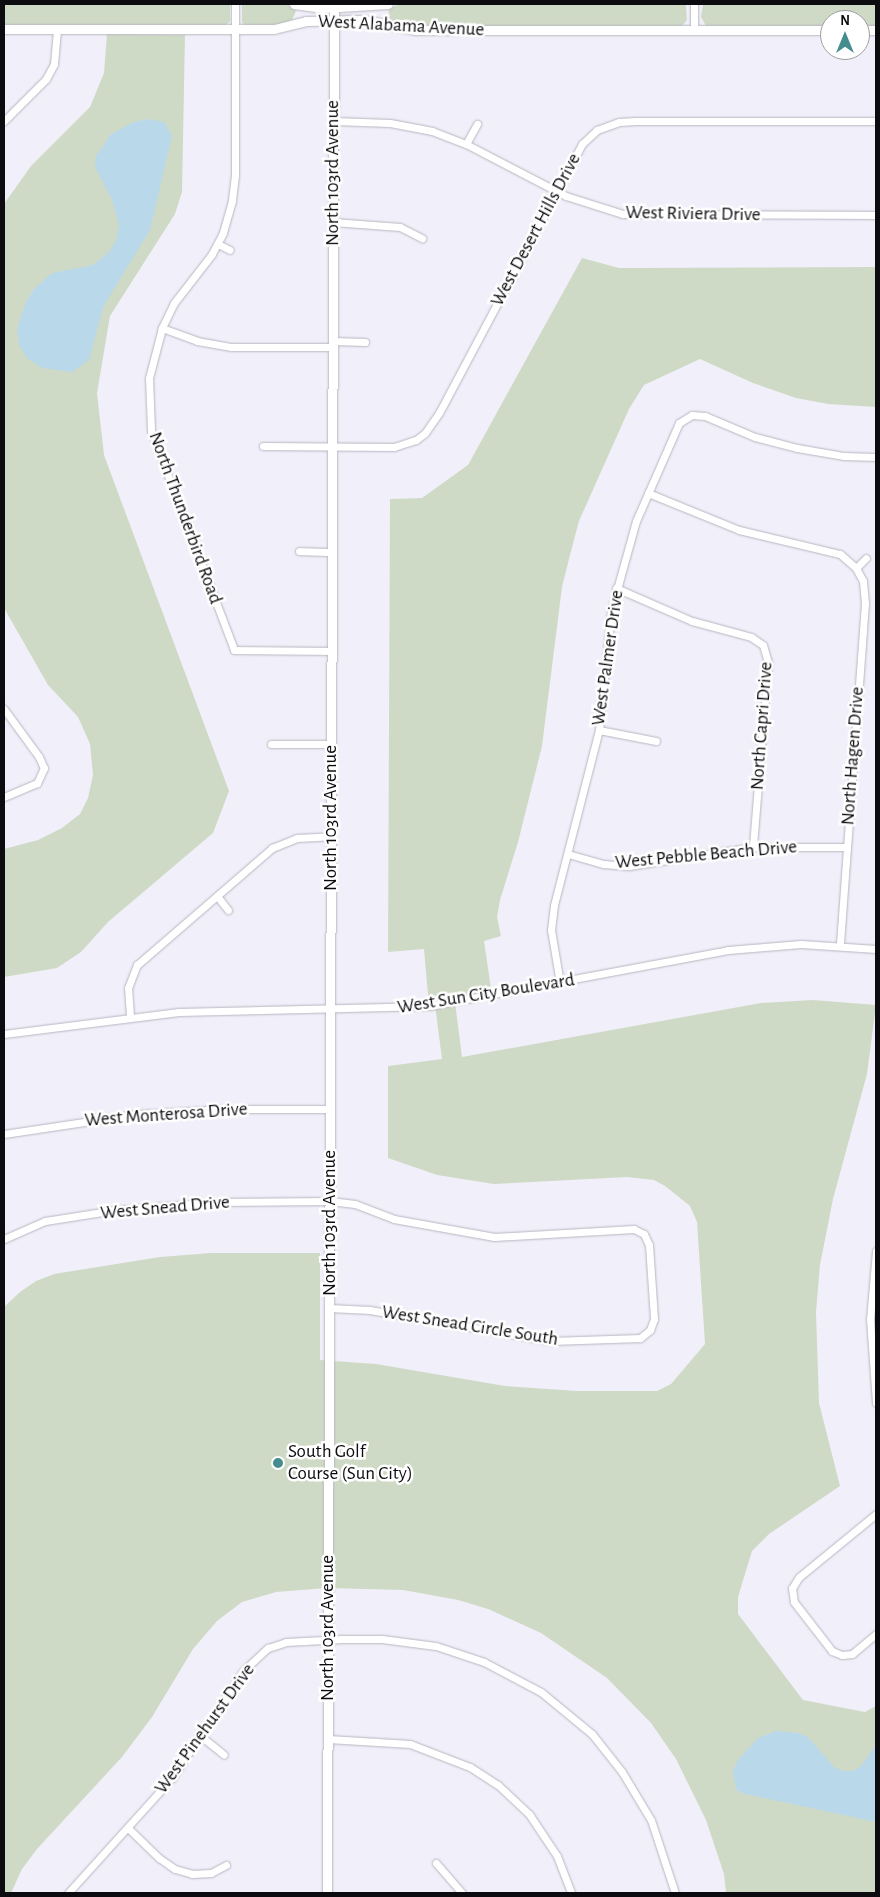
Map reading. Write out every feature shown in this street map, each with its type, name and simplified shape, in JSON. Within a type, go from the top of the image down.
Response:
[{"type":"street","name":"North Thunderbird Road","points":[[235,4],[235,176],[228,218],[218,244],[174,303],[162,328],[149,378],[151,431],[234,650],[332,651]]},
{"type":"street","name":"West Alabama Avenue","points":[[294,4],[309,8],[334,5],[388,4]]},
{"type":"street","points":[[694,4],[694,31]]},
{"type":"street","name":"North 103rd Avenue","points":[[326,1893],[334,5]]},
{"type":"street","name":"West Alabama Avenue","points":[[4,29],[274,29],[306,21],[371,20],[416,30],[820,30]]},
{"type":"street","points":[[4,121],[46,79],[54,64],[57,30]]},
{"type":"street","name":"West Desert Hills Drive","points":[[263,446],[394,447],[416,440],[425,433],[439,414],[582,144],[596,130],[618,122],[876,121]]},
{"type":"street","name":"West Riviera Drive","points":[[334,122],[419,127],[466,144],[556,191],[600,210],[645,216],[876,215]]},
{"type":"street","points":[[466,144],[477,124]]},
{"type":"street","points":[[333,222],[400,227],[422,238]]},
{"type":"street","points":[[218,244],[230,250]]},
{"type":"street","points":[[162,328],[197,341],[231,347],[365,342]]},
{"type":"street","name":"West Palmer Drive","points":[[560,983],[552,930],[554,905],[599,730],[616,588],[636,521],[679,424],[692,416],[705,416],[755,437],[797,448],[844,456],[876,457]]},
{"type":"street","points":[[648,493],[739,530],[840,554],[856,568],[866,558]]},
{"type":"street","points":[[299,551],[332,552]]},
{"type":"street","name":"North Hagen Drive","points":[[840,946],[865,593],[856,568]]},
{"type":"street","name":"North Capri Drive","points":[[616,588],[692,621],[751,637],[764,645],[768,663],[753,847]]},
{"type":"street","points":[[4,709],[40,757],[44,768],[36,783],[4,797]]},
{"type":"street","points":[[599,730],[656,741]]},
{"type":"street","points":[[271,744],[331,744]]},
{"type":"street","points":[[130,1016],[128,988],[137,965],[272,848],[297,838],[331,836]]},
{"type":"street","name":"West Pebble Beach Drive","points":[[568,854],[604,864],[629,866],[753,847],[846,847]]},
{"type":"street","points":[[217,896],[228,910]]},
{"type":"street","name":"West Sun City Boulevard","points":[[4,1034],[130,1016],[227,1009],[330,1010],[444,1004],[728,950],[802,944],[876,949]]},
{"type":"street","name":"West Monterosa Drive","points":[[4,1134],[138,1114],[225,1109],[330,1109]]},
{"type":"street","name":"West Snead Drive","points":[[4,1239],[46,1221],[115,1210],[218,1202],[330,1201],[355,1204],[394,1219],[494,1237],[634,1229],[648,1240],[652,1282]]},
{"type":"street","points":[[876,1251],[870,1319],[876,1403]]},
{"type":"street","name":"West Snead Circle South","points":[[329,1308],[370,1310],[532,1339],[620,1340],[640,1338],[650,1330],[654,1319],[652,1282]]},
{"type":"street","points":[[876,1514],[799,1577],[792,1588],[794,1602],[832,1650],[842,1655],[852,1654],[876,1634]]},
{"type":"street","name":"West Pinehurst Drive","points":[[68,1893],[128,1829],[172,1778],[202,1737],[243,1671],[268,1648],[286,1642],[328,1639],[382,1639],[436,1646],[484,1662],[542,1692],[592,1734],[622,1772],[651,1820],[674,1893]]},
{"type":"street","points":[[202,1737],[224,1756]]},
{"type":"street","points":[[328,1740],[410,1744],[470,1767],[498,1786],[528,1814],[557,1856],[571,1893]]},
{"type":"street","points":[[128,1829],[175,1869],[192,1874],[211,1873],[226,1865]]},
{"type":"street","points":[[436,1863],[462,1893]]},
{"type":"green space","points":[[4,4],[230,4],[230,21],[226,25],[4,25]]},
{"type":"green space","points":[[242,4],[287,4],[296,11],[292,20],[280,25],[245,25],[242,22]]},
{"type":"green space","points":[[399,4],[686,4],[687,20],[682,26],[411,26],[392,21],[388,16],[389,9]]},
{"type":"green space","points":[[703,4],[876,4],[876,26],[870,26],[870,10],[820,10],[820,26],[706,26],[701,17]]},
{"type":"green space","points":[[107,34],[185,35],[182,192],[175,214],[110,316],[97,393],[104,455],[229,791],[213,833],[108,922],[81,952],[57,968],[4,977],[4,849],[38,840],[62,828],[80,814],[88,798],[93,775],[90,744],[78,717],[48,685],[4,608],[4,204],[31,166],[90,107],[104,73]]},
{"type":"green space","name":"South Golf Course (Sun City)","points":[[582,258],[619,268],[876,267],[876,407],[828,404],[796,398],[753,383],[700,359],[644,385],[629,409],[579,521],[562,587],[542,746],[518,842],[500,900],[497,917],[501,936],[484,941],[492,995],[455,1002],[462,1057],[761,1003],[813,1000],[876,1005],[867,1074],[833,1199],[820,1265],[816,1312],[819,1403],[840,1486],[769,1534],[752,1551],[738,1597],[738,1614],[803,1700],[865,1712],[876,1706],[876,1893],[726,1893],[724,1874],[706,1820],[676,1759],[651,1723],[607,1678],[541,1633],[488,1609],[458,1600],[403,1590],[327,1588],[276,1592],[242,1602],[217,1621],[193,1649],[152,1717],[122,1757],[37,1849],[22,1869],[11,1893],[4,1893],[4,1307],[20,1292],[36,1281],[54,1274],[160,1257],[211,1253],[320,1253],[320,1360],[376,1364],[505,1386],[577,1391],[657,1391],[671,1384],[705,1344],[697,1222],[690,1206],[665,1186],[654,1180],[627,1177],[494,1184],[437,1175],[388,1158],[388,1066],[442,1059],[435,1005],[429,1006],[424,949],[388,952],[390,499],[422,498],[468,465]]},
{"type":"water","points":[[149,119],[164,122],[172,136],[150,230],[103,307],[89,360],[72,372],[42,368],[27,358],[19,345],[17,329],[26,302],[34,289],[52,273],[93,265],[109,252],[116,241],[119,224],[112,200],[95,167],[96,156],[111,134],[134,122]]},
{"type":"water","points":[[776,1731],[798,1733],[808,1737],[835,1768],[844,1771],[853,1771],[861,1766],[876,1745],[876,1822],[741,1793],[736,1789],[733,1771],[738,1760],[758,1738]]},
{"type":"place","name":"South Golf Course (Sun City)","points":[[278,1463]]}]
